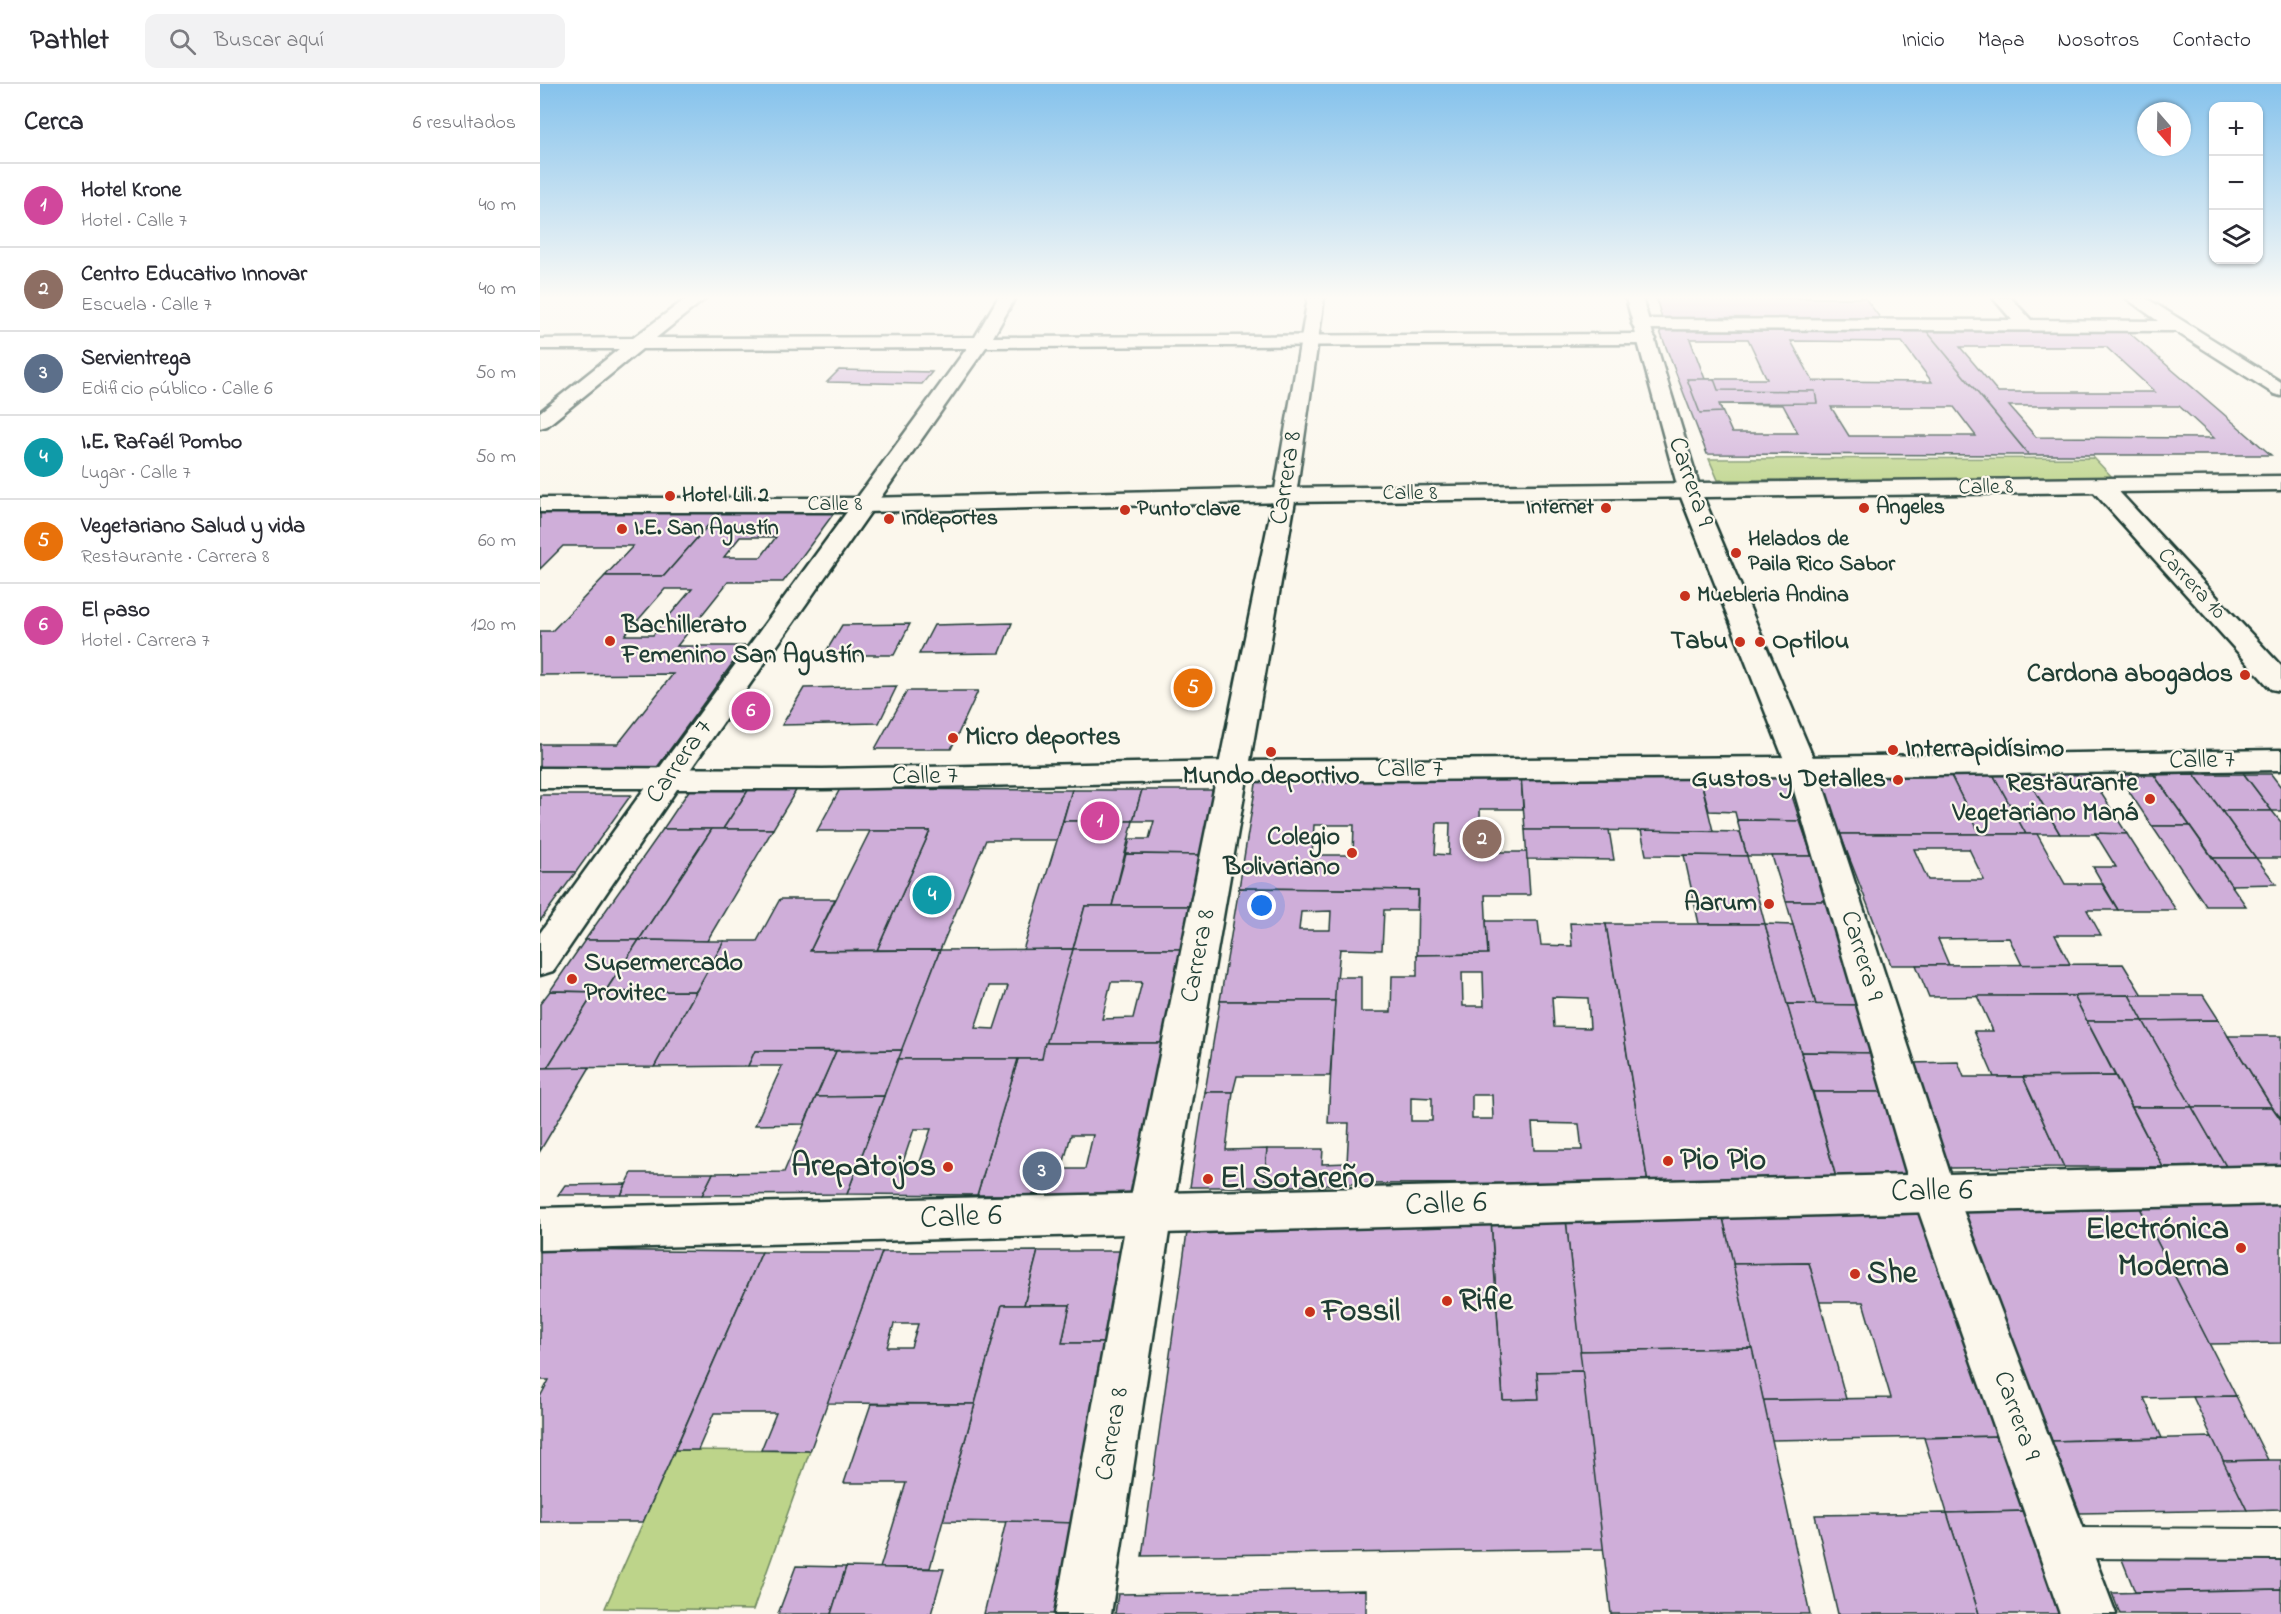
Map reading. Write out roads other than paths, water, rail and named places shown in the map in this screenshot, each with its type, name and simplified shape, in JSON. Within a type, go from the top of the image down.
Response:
[{"type":"street","points":[[540,422],[605,369]]},
{"type":"street","name":"Carrera 7","points":[[540,961],[961,369]]},
{"type":"street","name":"Carrera 8","points":[[1083,1614],[1150,1212],[1286,495],[1304,369]]},
{"type":"street","name":"Carrera 9","points":[[1655,369],[1690,492],[1802,767],[1934,1192],[2088,1614]]},
{"type":"street","points":[[2248,369],[2281,390]]},
{"type":"street","name":"Calle 8","points":[[540,505],[864,505],[1286,495],[1690,492],[2281,483]]},
{"type":"street","name":"Carrera 10","points":[[2101,486],[2281,683]]},
{"type":"street","name":"Calle 7","points":[[540,778],[823,779],[1234,771],[1802,767],[2281,760]]},
{"type":"street","name":"Calle 6","points":[[540,1229],[2281,1185]]},
{"type":"lane","points":[[2063,1543],[2281,1544]]},
{"type":"place","name":"Hotel Lili 2","points":[[670,496]]},
{"type":"place","name":"Internet","points":[[1606,508]]},
{"type":"place","name":"Angeles","points":[[1864,508]]},
{"type":"place","name":"Punto clave","points":[[1125,510]]},
{"type":"place","name":"Indeportes","points":[[889,519]]},
{"type":"place","name":"I.E. San Agustín","points":[[622,529]]},
{"type":"place","name":"Helados de Paila Rico Sabor","points":[[1736,553]]},
{"type":"place","name":"Muebleria Andina","points":[[1685,596]]},
{"type":"place","name":"Bachillerato Femenino San Agustín","points":[[610,641]]},
{"type":"place","name":"Tabu","points":[[1740,642]]},
{"type":"place","name":"Optilou","points":[[1760,642]]},
{"type":"place","name":"Cardona abogados","points":[[2245,675]]},
{"type":"place","name":"Vegetariano Salud y vida","points":[[1193,688]]},
{"type":"place","name":"El paso","points":[[751,711]]},
{"type":"place","name":"Micro deportes","points":[[953,738]]},
{"type":"place","name":"Interrapidísimo","points":[[1893,750]]},
{"type":"place","name":"Mundo deportivo","points":[[1271,752]]},
{"type":"place","name":"Gustos y Detalles","points":[[1898,780]]},
{"type":"place","name":"Restaurante Vegetariano Maná","points":[[2150,799]]},
{"type":"place","name":"Hotel Krone","points":[[1100,821]]},
{"type":"place","name":"Centro Educativo Innovar","points":[[1482,839]]},
{"type":"place","name":"Colegio Bolivariano","points":[[1352,853]]},
{"type":"place","name":"I.E. Rafaél Pombo","points":[[932,895]]},
{"type":"place","name":"Aarum","points":[[1769,904]]},
{"type":"place","name":"Supermercado Provitec","points":[[572,979]]},
{"type":"place","name":"Pio Pio","points":[[1668,1161]]},
{"type":"place","name":"Arepatojos","points":[[948,1167]]},
{"type":"place","name":"Servientrega","points":[[1042,1171]]},
{"type":"place","name":"El Sotareño","points":[[1208,1179]]},
{"type":"place","name":"Electrónica Moderna","points":[[2241,1248]]},
{"type":"place","name":"She","points":[[1855,1274]]},
{"type":"place","name":"Rifle","points":[[1447,1301]]},
{"type":"place","name":"Fossil","points":[[1310,1312]]}]
